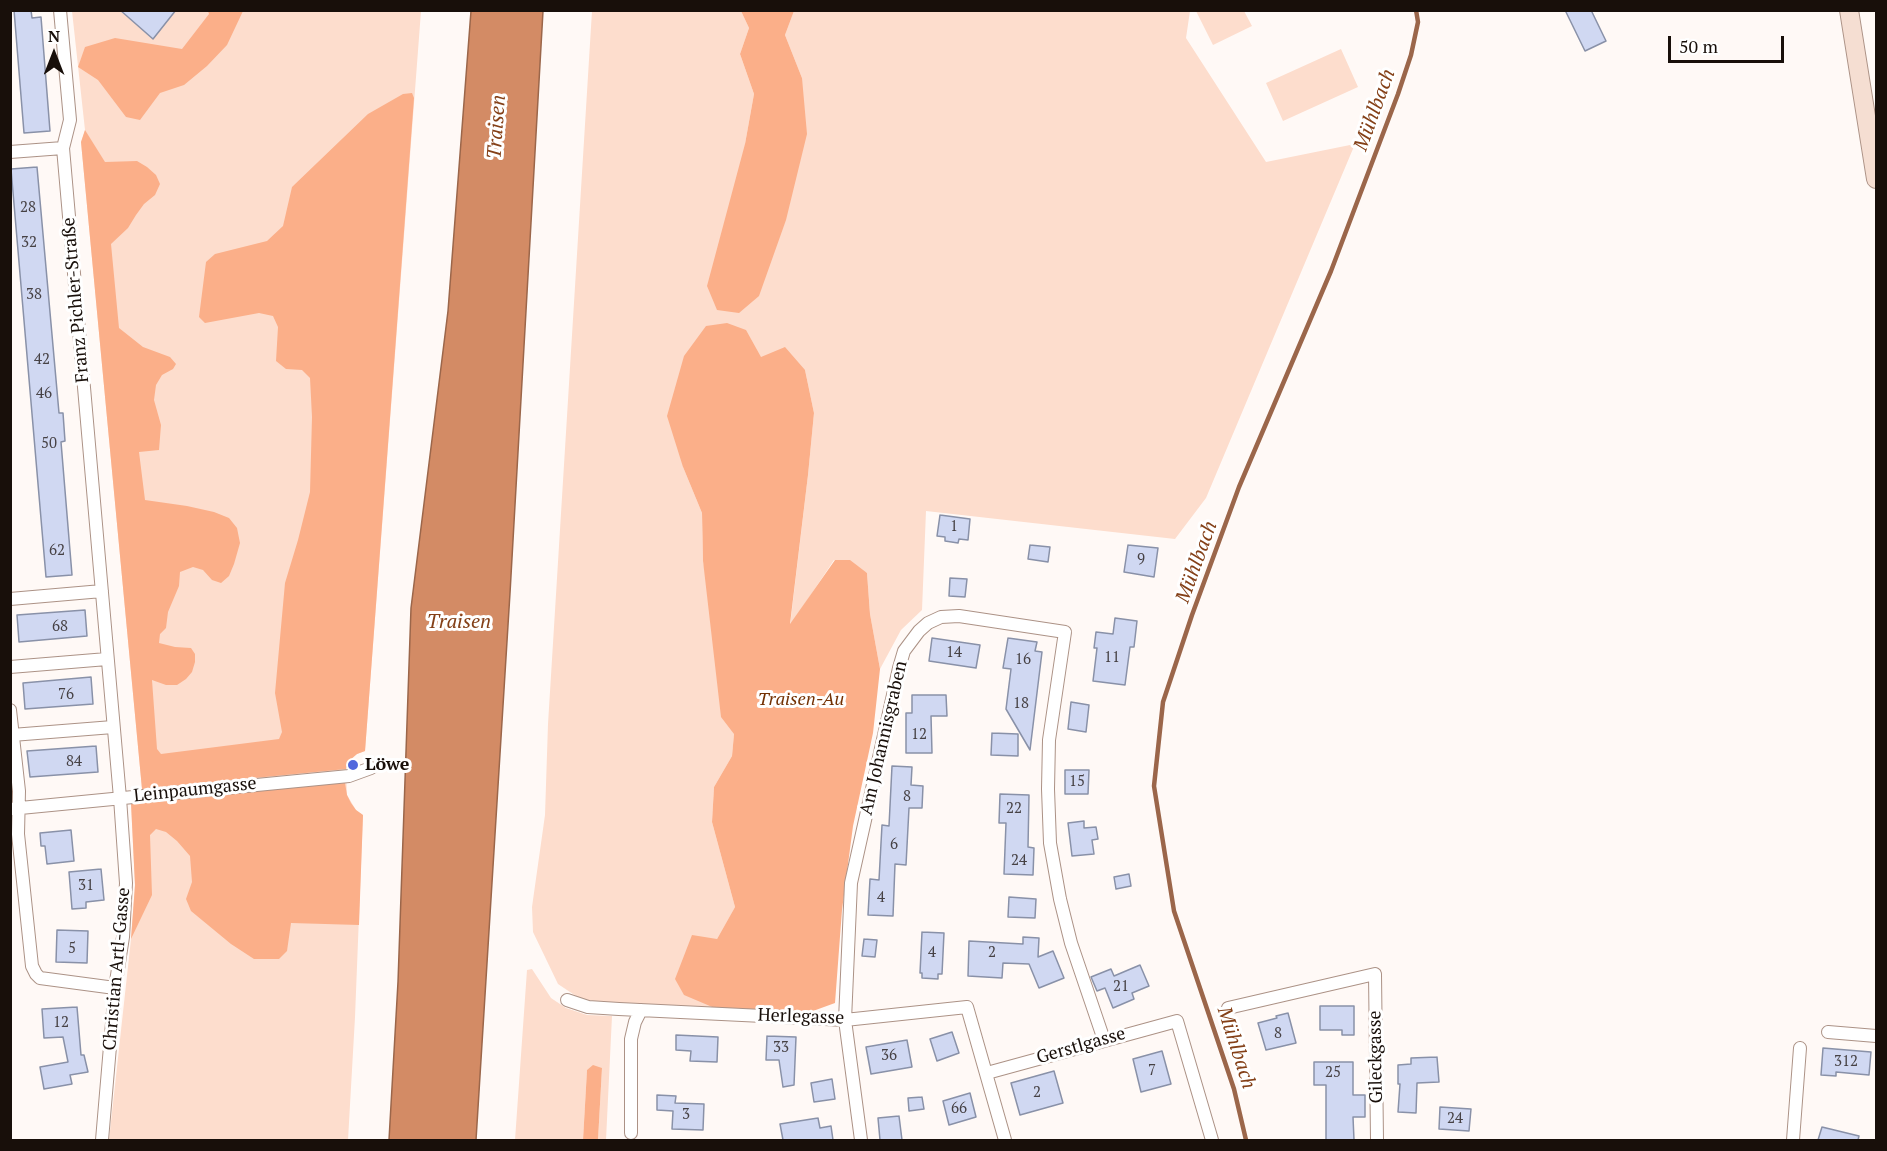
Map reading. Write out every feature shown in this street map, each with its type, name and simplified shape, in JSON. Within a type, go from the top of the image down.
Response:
[{"type":"main road","points":[[1849,10],[1876,179]]},
{"type":"street","name":"Franz Pichler-Straße","points":[[60,10],[70,120],[63,148],[120,798]]},
{"type":"street","points":[[10,153],[63,148]]},
{"type":"street","points":[[10,599],[102,591]]},
{"type":"street","name":"Am Johannisgraben","points":[[845,1020],[851,883],[899,668],[904,651],[928,623],[941,617],[959,616],[1065,632],[1049,740],[1050,843],[1071,943],[1104,1040]]},
{"type":"street","points":[[10,668],[107,659]]},
{"type":"street","points":[[10,710],[19,791],[14,808],[32,966],[40,978],[115,988]]},
{"type":"street","points":[[12,735],[113,727]]},
{"type":"street","name":"Leinpaumgasse","points":[[14,808],[349,776],[371,768]]},
{"type":"street","name":"Christian Artl-Gasse","points":[[102,1140],[115,988],[123,937],[126,883],[120,798]]},
{"type":"street","name":"Gileckgasse","points":[[1228,1008],[1375,974],[1377,1140]]},
{"type":"street","name":"Herlegasse","points":[[567,1000],[588,1007],[845,1020],[967,1007],[987,1073]]},
{"type":"street","points":[[631,1133],[631,1039],[641,1010]]},
{"type":"street","points":[[845,1020],[861,1140]]},
{"type":"street","name":"Gerstlgasse","points":[[987,1073],[1177,1021],[1212,1140]]},
{"type":"street","points":[[1828,1032],[1876,1035]]},
{"type":"street","points":[[1793,1140],[1800,1048]]},
{"type":"street","points":[[987,1073],[1005,1140]]},
{"type":"shaded area","points":[[72,11],[120,11],[139,26],[153,11],[421,11],[365,751],[350,760],[346,769],[347,795],[356,810],[363,815],[348,1140],[109,1140],[135,885],[131,803],[142,789],[81,142],[85,130]]},
{"type":"shaded area","points":[[592,11],[741,11],[749,28],[740,54],[754,94],[745,144],[802,78],[785,35],[794,11],[1190,11],[1186,38],[1266,162],[1355,144],[1206,498],[1175,539],[926,511],[922,610],[901,630],[880,669],[870,614],[867,573],[834,560],[790,626],[814,413],[805,370],[683,467],[702,513],[703,561],[734,734],[732,756],[714,787],[712,822],[735,907],[717,939],[717,1009],[613,1005],[579,998],[558,984],[533,932],[532,907],[545,815],[548,724]]},
{"type":"shaded area","points":[[1196,11],[1244,11],[1252,26],[1213,45]]},
{"type":"shaded area","points":[[1341,49],[1358,87],[1283,121],[1266,83]]},
{"type":"shaded area","points":[[532,969],[551,998],[566,1008],[587,1015],[612,1016],[606,1140],[598,1140],[602,1068],[587,1070],[583,1140],[515,1140],[527,970]]},
{"type":"green space","points":[[208,11],[243,11],[227,45],[184,85],[160,93],[140,120],[126,117],[98,80],[78,67],[85,47],[115,38],[182,49],[209,14]]},
{"type":"green space","points":[[741,11],[794,11],[785,35],[802,78],[807,134],[786,220],[759,296],[739,313],[717,310],[707,286],[745,144],[754,94],[740,54],[749,28]]},
{"type":"green space","points":[[412,93],[414,98],[365,751],[350,760],[346,769],[142,789],[81,142],[85,130],[105,162],[137,161],[156,175],[160,184],[155,195],[144,204],[128,228],[111,244],[119,328],[143,347],[170,357],[176,364],[173,369],[162,375],[156,385],[154,400],[161,425],[159,450],[139,452],[145,500],[187,506],[229,518],[237,528],[240,543],[229,576],[221,583],[212,580],[203,570],[193,567],[180,572],[179,586],[168,612],[166,628],[160,634],[159,643],[191,648],[195,654],[195,662],[192,672],[177,685],[166,685],[152,680],[157,749],[161,754],[279,739],[282,732],[275,693],[285,583],[310,492],[312,417],[310,378],[302,370],[286,369],[276,361],[278,327],[273,316],[259,313],[205,323],[199,317],[206,262],[215,254],[267,241],[283,226],[292,187],[368,114],[403,94]]},
{"type":"green space","name":"Traisen-Au","points":[[727,323],[746,330],[761,357],[785,347],[805,370],[814,413],[790,624],[835,560],[850,560],[867,573],[870,614],[880,669],[873,733],[853,826],[842,910],[835,1003],[813,1011],[717,1009],[684,995],[675,979],[692,935],[717,939],[735,907],[712,822],[714,787],[732,756],[734,734],[721,717],[703,561],[702,513],[683,467],[667,416],[684,356],[706,326]]},
{"type":"green space","points":[[345,783],[351,803],[363,815],[359,925],[291,923],[287,951],[279,959],[254,959],[231,944],[191,911],[186,899],[192,882],[190,856],[166,832],[156,829],[150,835],[152,895],[131,939],[135,885],[131,803],[229,792]]},
{"type":"green space","points":[[593,1065],[602,1068],[598,1140],[583,1140],[587,1070]]},
{"type":"water","name":"Traisen","points":[[471,11],[543,11],[476,1140],[389,1140],[398,982],[411,608],[448,311]]},
{"type":"building","points":[[14,10],[31,10],[32,18],[41,17],[50,131],[24,133]]},
{"type":"building","points":[[120,10],[176,10],[153,39]]},
{"type":"building","points":[[1565,10],[1591,10],[1606,41],[1585,51]]},
{"type":"building","points":[[37,167],[59,413],[63,413],[65,441],[61,442],[72,575],[46,577],[11,169]]},
{"type":"building","points":[[940,515],[970,519],[968,540],[959,539],[958,543],[945,541],[945,537],[937,536]]},
{"type":"building","points":[[1030,545],[1050,547],[1048,562],[1028,559]]},
{"type":"building","points":[[1128,545],[1158,548],[1154,577],[1124,572]]},
{"type":"building","points":[[950,578],[967,579],[965,597],[949,596]]},
{"type":"building","points":[[85,610],[87,636],[19,642],[17,615]]},
{"type":"building","points":[[1115,618],[1137,621],[1134,647],[1130,647],[1125,685],[1093,681],[1097,648],[1094,648],[1096,632],[1113,634]]},
{"type":"building","points":[[932,638],[980,645],[976,668],[929,661]]},
{"type":"building","points":[[1008,638],[1037,642],[1035,651],[1042,652],[1030,750],[1006,709],[1011,669],[1003,668]]},
{"type":"building","points":[[91,677],[93,704],[25,709],[23,683]]},
{"type":"building","points":[[912,695],[946,695],[947,716],[931,716],[932,753],[906,753],[906,713],[912,713]]},
{"type":"building","points":[[1071,702],[1089,705],[1086,732],[1068,729]]},
{"type":"building","points":[[992,733],[1018,734],[1018,756],[991,755]]},
{"type":"building","points":[[96,746],[98,772],[30,777],[27,751]]},
{"type":"building","points":[[892,766],[912,767],[911,785],[923,786],[922,808],[909,808],[906,865],[895,864],[893,916],[868,915],[870,879],[879,880],[882,825],[889,826]]},
{"type":"building","points":[[1065,770],[1089,770],[1088,794],[1065,794]]},
{"type":"building","points":[[1000,794],[1029,795],[1028,847],[1034,848],[1033,875],[1004,874],[1006,823],[999,823]]},
{"type":"building","points":[[1084,821],[1084,828],[1096,827],[1098,839],[1092,840],[1094,854],[1072,856],[1068,823]]},
{"type":"building","points":[[71,830],[74,861],[47,864],[45,846],[41,846],[40,833]]},
{"type":"building","points":[[101,869],[104,900],[86,902],[86,908],[72,909],[69,872]]},
{"type":"building","points":[[1129,874],[1131,886],[1116,889],[1114,877]]},
{"type":"building","points":[[1009,897],[1036,899],[1035,918],[1008,917]]},
{"type":"building","points":[[57,930],[88,931],[87,963],[56,962]]},
{"type":"building","points":[[922,932],[944,933],[942,974],[938,974],[938,979],[922,978],[922,973],[920,973]]},
{"type":"building","points":[[1023,937],[1039,938],[1038,957],[1053,951],[1064,978],[1039,988],[1029,964],[1003,963],[1002,978],[968,976],[969,941],[1023,944]]},
{"type":"building","points":[[864,939],[877,940],[875,957],[862,956]]},
{"type":"building","points":[[1140,965],[1149,986],[1132,993],[1134,999],[1113,1008],[1105,988],[1097,991],[1091,977],[1111,969],[1114,976]]},
{"type":"building","points":[[1320,1006],[1354,1006],[1354,1035],[1342,1035],[1342,1030],[1320,1030]]},
{"type":"building","points":[[77,1007],[81,1055],[84,1055],[88,1072],[70,1075],[72,1084],[44,1089],[40,1067],[68,1062],[63,1037],[44,1038],[42,1009]]},
{"type":"building","points":[[1288,1013],[1296,1043],[1266,1050],[1258,1023]]},
{"type":"building","points":[[952,1032],[959,1053],[937,1061],[930,1039]]},
{"type":"building","points":[[676,1035],[718,1037],[717,1062],[690,1061],[691,1051],[676,1050]]},
{"type":"building","points":[[767,1036],[796,1037],[794,1085],[783,1087],[779,1060],[766,1060]]},
{"type":"building","points":[[907,1040],[912,1067],[871,1074],[866,1047]]},
{"type":"building","points":[[1823,1048],[1871,1052],[1869,1075],[1836,1072],[1836,1076],[1821,1075]]},
{"type":"building","points":[[1162,1051],[1171,1084],[1141,1092],[1133,1059]]},
{"type":"building","points":[[1437,1057],[1439,1082],[1417,1083],[1416,1113],[1398,1112],[1400,1084],[1398,1084],[1398,1065],[1411,1064],[1411,1058]]},
{"type":"building","points":[[1314,1062],[1353,1062],[1353,1095],[1365,1095],[1365,1117],[1353,1117],[1354,1140],[1326,1140],[1326,1085],[1314,1085]]},
{"type":"building","points":[[1054,1071],[1063,1103],[1020,1115],[1011,1083]]},
{"type":"building","points":[[832,1079],[835,1099],[814,1102],[811,1083]]},
{"type":"building","points":[[970,1093],[976,1117],[949,1125],[943,1101]]},
{"type":"building","points":[[657,1095],[676,1096],[675,1103],[704,1104],[703,1130],[672,1129],[673,1111],[657,1110]]},
{"type":"building","points":[[922,1097],[924,1109],[909,1111],[908,1098]]},
{"type":"building","points":[[1440,1107],[1471,1109],[1469,1131],[1439,1129]]},
{"type":"building","points":[[899,1116],[902,1140],[880,1140],[878,1118]]},
{"type":"building","points":[[818,1118],[820,1128],[831,1126],[833,1140],[783,1140],[780,1124]]},
{"type":"building","points":[[1822,1127],[1859,1136],[1858,1140],[1818,1140]]},
{"type":"waterway","name":"Mühlbach","points":[[1246,1140],[1234,1089],[1174,911],[1154,786],[1163,702],[1239,487],[1331,271],[1398,94],[1411,55],[1418,22],[1416,10]]},
{"type":"place","name":"Löwe","points":[[353,765]]}]
